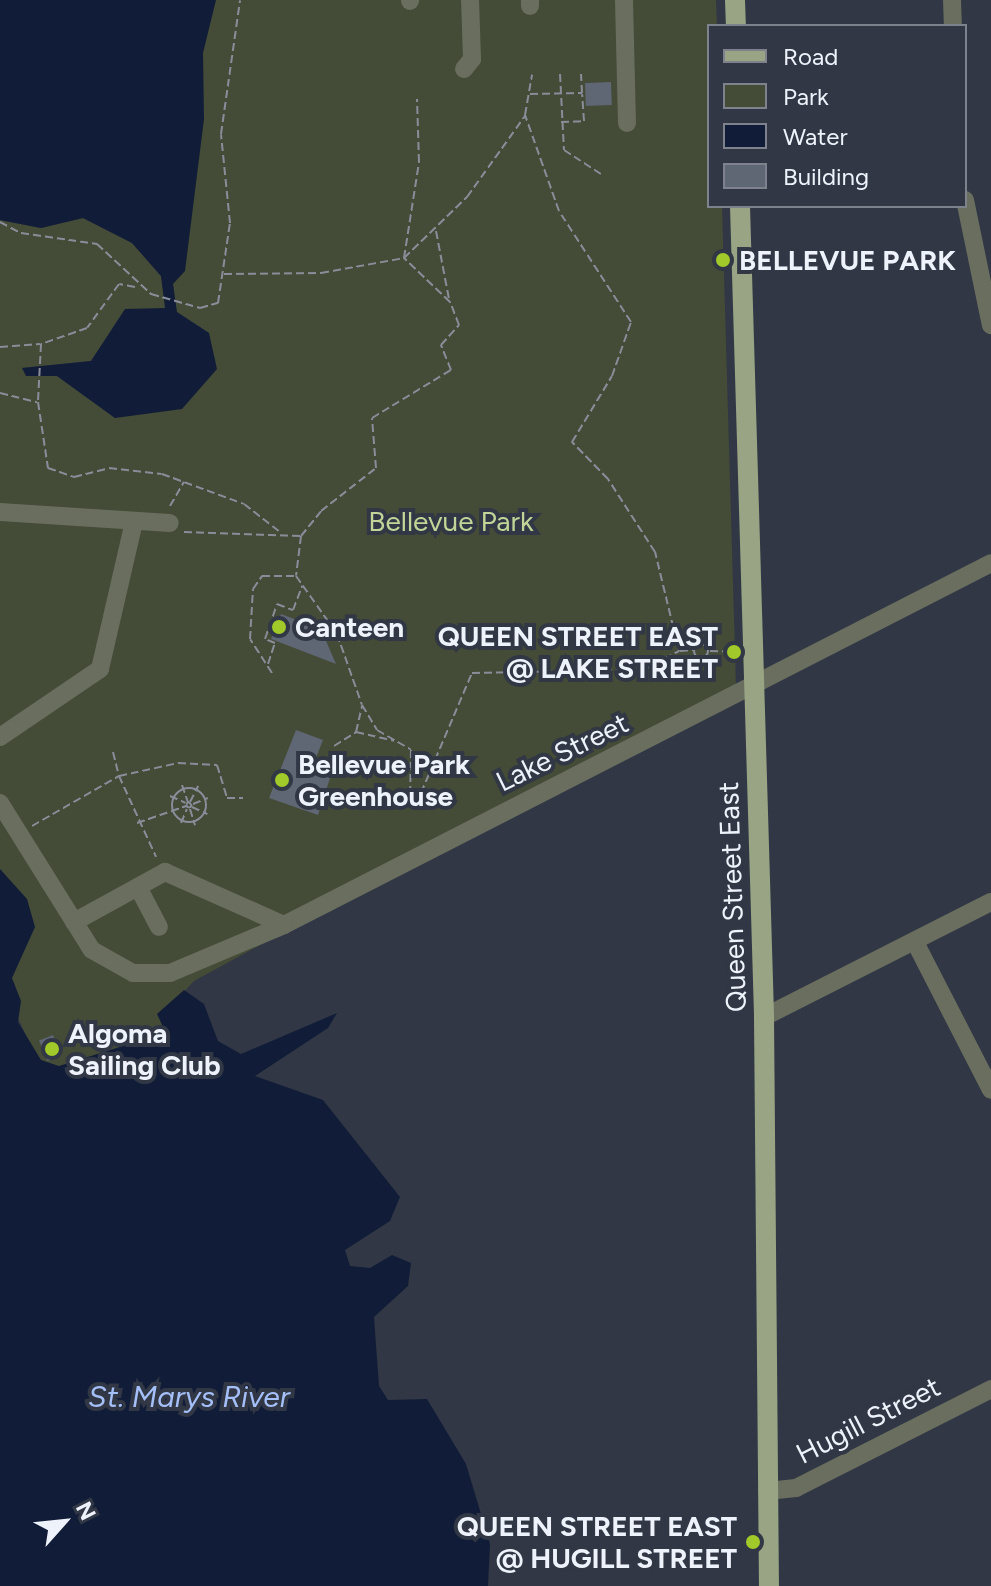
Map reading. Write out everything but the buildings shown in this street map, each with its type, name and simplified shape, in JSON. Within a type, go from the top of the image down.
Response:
[{"type":"main road","points":[[735,0],[736,24]]},
{"type":"main road","name":"Queen Street East","points":[[740,208],[764,1017],[769,1586]]},
{"type":"street","points":[[464,69],[472,59],[470,0]]},
{"type":"street","points":[[624,0],[627,123]]},
{"type":"street","points":[[952,0],[953,24]]},
{"type":"street","points":[[967,208],[991,325]]},
{"type":"street","points":[[0,512],[170,523]]},
{"type":"street","points":[[0,737],[100,669],[134,522]]},
{"type":"street","name":"Lake Street","points":[[0,803],[74,922],[106,961],[146,975],[170,973],[284,925],[754,688],[991,563]]},
{"type":"street","points":[[74,922],[165,872],[284,925]]},
{"type":"street","points":[[138,887],[159,927]]},
{"type":"street","points":[[764,1017],[991,902]]},
{"type":"street","points":[[915,942],[991,1090]]},
{"type":"street","name":"Hugill Street","points":[[767,1491],[796,1488],[991,1389]]},
{"type":"path","points":[[0,347],[41,344],[87,328],[119,284],[178,303],[218,303],[230,223],[221,134],[240,0]]},
{"type":"path","points":[[560,74],[560,122],[564,150],[601,174]]},
{"type":"path","points":[[560,122],[584,121],[581,74]]},
{"type":"path","points":[[224,274],[290,276],[404,258],[436,230],[525,115],[532,75]]},
{"type":"path","points":[[529,94],[582,93]]},
{"type":"path","points":[[404,258],[420,150],[417,99]]},
{"type":"path","points":[[525,115],[570,234],[630,315],[612,376],[572,442],[608,479],[655,552],[679,651]]},
{"type":"path","points":[[0,222],[21,233],[97,244],[136,288]]},
{"type":"path","points":[[436,230],[450,302],[459,325],[441,345],[451,370],[372,418],[376,468],[321,511],[301,536],[296,576],[337,634],[362,705],[377,730],[411,750],[410,801],[421,793],[472,673],[643,670],[679,651],[694,650],[700,644],[708,651],[752,653]]},
{"type":"path","points":[[404,258],[450,302]]},
{"type":"path","points":[[41,344],[43,381],[38,402],[48,468],[74,477],[109,468],[184,482],[244,504],[282,534]]},
{"type":"path","points":[[0,393],[38,402]]},
{"type":"path","points":[[184,482],[170,523],[179,531],[238,538],[282,534],[301,536]]},
{"type":"path","points":[[272,673],[250,639],[253,589],[262,576],[296,576]]},
{"type":"path","points":[[267,665],[275,643],[265,639],[277,604],[293,610],[302,584]]},
{"type":"path","points":[[694,650],[700,659],[708,651]]},
{"type":"path","points":[[334,746],[356,732],[362,705]]},
{"type":"path","points":[[356,732],[395,741]]},
{"type":"path","points":[[113,752],[136,823],[165,872]]},
{"type":"path","points":[[18,834],[119,776],[178,763],[217,765],[227,798],[243,798]]},
{"type":"path","points":[[183,787],[194,823]]},
{"type":"path","points":[[183,787],[197,788],[207,799],[206,814],[194,823],[181,822],[173,811],[172,797],[183,787]]},
{"type":"path","points":[[181,822],[197,788]]},
{"type":"path","points":[[172,797],[206,814]]},
{"type":"path","points":[[136,823],[207,799]]},
{"type":"green space","name":"Bellevue Park","points":[[209,0],[716,0],[717,24],[707,24],[707,208],[722,208],[736,687],[194,981],[181,995],[198,1037],[66,1078],[35,1055],[13,1007],[0,923],[0,220],[41,228],[83,218],[132,243],[161,276],[166,309],[126,309],[91,361],[23,368],[57,376],[115,418],[209,333],[176,312],[173,284]]},
{"type":"water","points":[[0,0],[216,0],[203,53],[204,119],[185,271],[173,284],[177,312],[209,333],[217,369],[182,409],[115,418],[57,376],[26,376],[22,368],[91,361],[125,309],[165,308],[161,276],[132,243],[83,218],[41,228],[0,220]]},
{"type":"water","name":"St. Marys River","points":[[0,869],[27,899],[35,927],[12,978],[21,1001],[18,1022],[41,1060],[59,1066],[142,1040],[163,1027],[157,1014],[184,990],[204,1004],[218,1041],[241,1054],[337,1013],[328,1028],[255,1076],[323,1100],[400,1197],[390,1221],[345,1250],[350,1266],[370,1268],[392,1255],[411,1263],[408,1286],[374,1317],[379,1386],[388,1400],[427,1399],[466,1464],[490,1544],[488,1586],[0,1586]]},
{"type":"place","name":"BELLEVUE PARK","points":[[723,260]]},
{"type":"place","name":"Canteen","points":[[279,627]]},
{"type":"place","name":"QUEEN STREET EAST @ LAKE STREET","points":[[734,652]]},
{"type":"place","name":"Bellevue Park Greenhouse","points":[[282,780]]},
{"type":"place","name":"Algoma Sailing Club","points":[[52,1049]]},
{"type":"place","name":"QUEEN STREET EAST @ HUGILL STREET","points":[[753,1542]]}]
